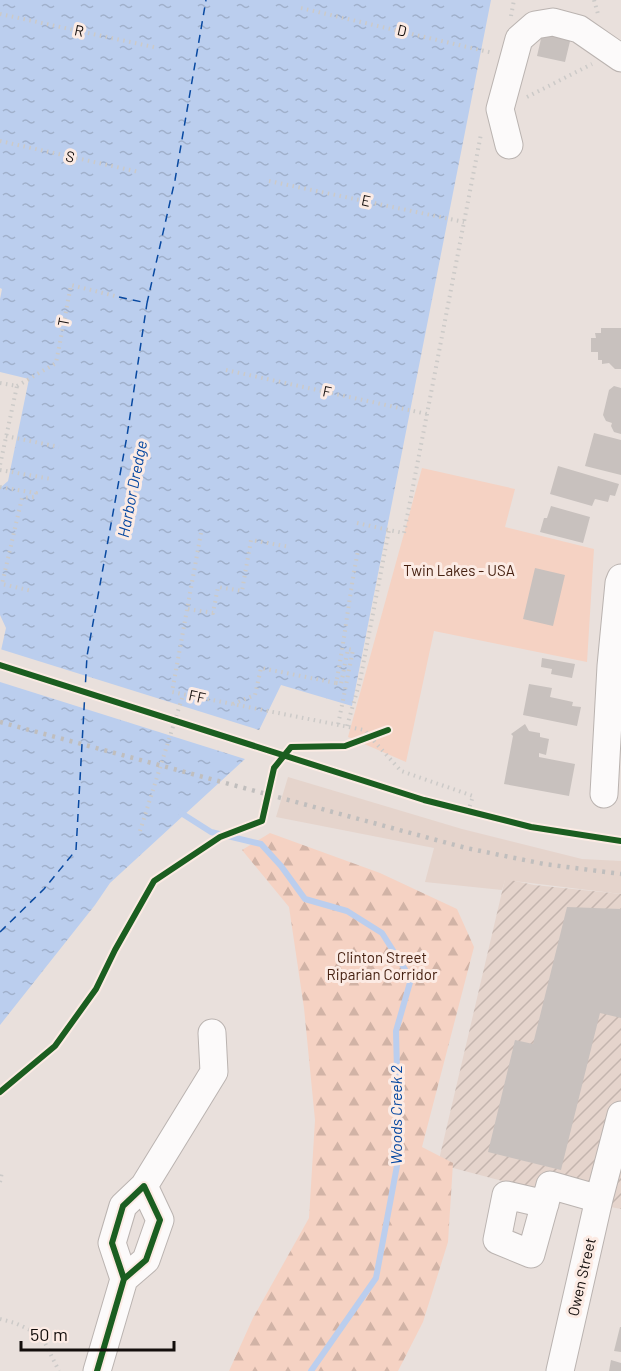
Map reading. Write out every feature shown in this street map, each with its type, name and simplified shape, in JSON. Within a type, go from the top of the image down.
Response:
[{"type":"street","points":[[510,146],[500,109],[519,39],[535,25],[553,22],[579,29],[614,54]]},
{"type":"street","points":[[604,794],[616,666],[621,578]]},
{"type":"street","points":[[124,1279],[112,1244],[123,1206],[144,1186],[214,1072],[212,1033]]},
{"type":"street","name":"Owen Street","points":[[560,1371],[608,1189],[621,1115]]},
{"type":"street","points":[[545,1204],[550,1185],[608,1189]]},
{"type":"street","points":[[97,1371],[124,1279],[146,1260],[160,1220],[144,1186]]},
{"type":"path","points":[[500,109],[590,65],[604,55],[614,54],[594,0]]},
{"type":"path","points":[[357,523],[404,533],[481,131]]},
{"type":"path","points":[[0,383],[17,386],[0,468],[51,479]]},
{"type":"path","points":[[6,436],[59,447]]},
{"type":"path","points":[[0,487],[36,493],[35,497],[22,498],[2,584],[32,591]]},
{"type":"path","points":[[346,726],[360,681],[389,530]]},
{"type":"path","points":[[188,609],[213,614],[218,587],[242,591],[251,540],[290,548]]},
{"type":"path","points":[[336,683],[349,615],[348,598],[358,551]]},
{"type":"path","points":[[233,705],[255,695],[261,668],[341,684],[349,644],[344,642]]},
{"type":"path","points":[[338,725],[353,650],[348,649]]},
{"type":"path","points":[[140,831],[183,694]]},
{"type":"path","points":[[0,1182],[2,1172]]},
{"type":"path","points":[[0,1319],[41,1335],[58,1371]]},
{"type":"shaded area","points":[[288,777],[462,829],[582,859],[621,861],[621,894],[505,880],[502,890],[425,882],[434,848],[276,817]]},
{"type":"shaded area","points":[[505,879],[534,885],[621,894],[621,1209],[575,1200],[438,1164]]},
{"type":"green space","name":"Twin Lakes - USA","points":[[422,468],[515,489],[505,527],[594,549],[587,662],[434,631],[406,762],[348,737]]},
{"type":"green space","name":"Clinton Street Riparian Corridor","points":[[270,833],[380,873],[457,909],[474,947],[422,1147],[453,1163],[448,1242],[423,1322],[398,1371],[229,1371],[253,1318],[309,1218],[315,1120],[304,1008],[289,907],[242,850]]},
{"type":"water","name":"Harbor Dredge","points":[[0,0],[491,0],[352,706],[281,685],[245,759],[110,883],[0,1025],[0,655],[6,628],[0,615],[0,488],[8,481],[29,379],[0,372],[2,289],[0,288]]},
{"type":"pier","points":[[0,649],[262,731],[248,760],[0,682]]},
{"type":"building","points":[[544,26],[572,33],[565,62],[537,56]]},
{"type":"building","points":[[601,328],[621,328],[621,369],[615,369],[609,363],[602,364],[602,360],[598,360],[598,352],[591,352],[591,338],[596,338],[595,333],[601,333]]},
{"type":"building","points":[[614,386],[621,388],[621,434],[614,432],[612,423],[606,421],[603,415],[609,390]]},
{"type":"building","points":[[594,433],[621,440],[621,475],[585,466]]},
{"type":"building","points":[[558,466],[619,484],[615,496],[610,495],[608,502],[595,499],[592,506],[550,494]]},
{"type":"building","points":[[551,506],[590,517],[583,543],[540,532]]},
{"type":"building","points":[[535,568],[565,575],[553,626],[523,619]]},
{"type":"building","points":[[542,658],[575,664],[572,678],[551,674],[552,669],[541,667]]},
{"type":"building","points":[[529,684],[552,688],[550,697],[573,702],[572,706],[581,707],[577,726],[523,715]]},
{"type":"building","points":[[525,724],[529,731],[540,733],[540,737],[549,739],[546,755],[539,753],[539,757],[575,764],[569,796],[504,784],[513,736],[511,734]]},
{"type":"building","points":[[567,907],[621,909],[621,1018],[600,1013],[561,1170],[488,1152],[515,1040],[533,1044]]},
{"type":"building","points":[[621,1327],[621,1352],[614,1351]]},
{"type":"building","points":[[611,1360],[621,1363],[621,1371],[609,1371]]},
{"type":"waterway","name":"Woods Creek 2","points":[[178,811],[211,832],[261,844],[281,866],[305,899],[347,911],[382,933],[411,979],[396,1031],[399,1155],[376,1278],[311,1371]]},
{"type":"ferry route","points":[[119,297],[147,303],[175,180],[206,0]]},
{"type":"ferry route","points":[[0,932],[44,889],[76,850],[87,656],[127,436],[147,303]]},
{"type":"railway","points":[[0,722],[466,848],[544,864],[621,874]]},
{"type":"cycle path","points":[[0,665],[424,800],[531,827],[621,841]]},
{"type":"cycle path","points":[[0,1092],[55,1046],[96,989],[154,881],[220,837],[262,821],[274,768],[291,747],[345,746],[388,730]]},
{"type":"cycle path","points":[[97,1371],[124,1279],[146,1260],[160,1220],[144,1186],[123,1206],[112,1243],[124,1279]]}]
